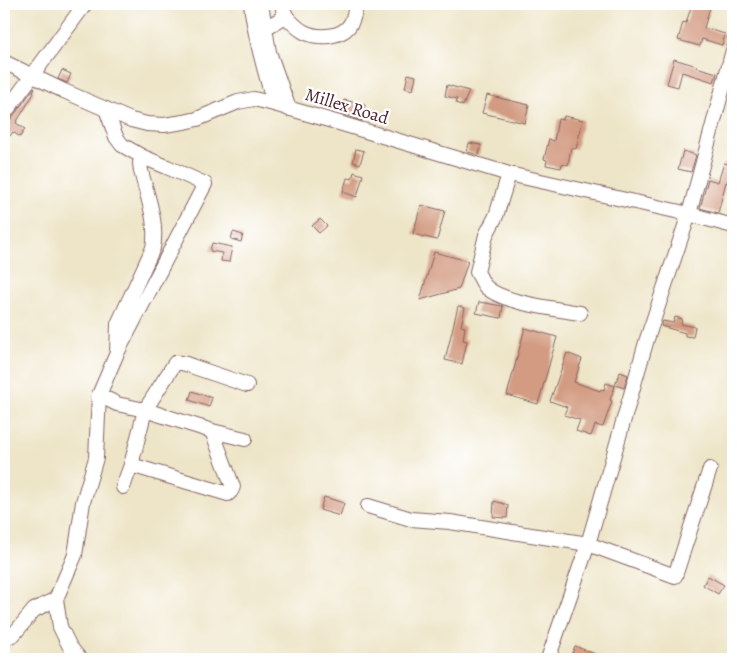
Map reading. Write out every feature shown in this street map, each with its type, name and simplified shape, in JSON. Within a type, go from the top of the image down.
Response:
[{"type":"street","points":[[4,114],[85,4]]},
{"type":"street","points":[[251,4],[254,30],[274,104]]},
{"type":"street","points":[[261,4],[269,52],[289,109]]},
{"type":"street","points":[[265,28],[284,10],[292,23],[304,32],[314,36],[339,34],[351,24],[357,4]]},
{"type":"street","points":[[548,659],[588,544],[648,339],[689,214],[733,50]]},
{"type":"street","name":"Millex Road","points":[[4,62],[64,91],[131,120],[147,124],[164,124],[197,119],[238,102],[254,99],[509,174],[689,214],[733,226]]},
{"type":"street","points":[[80,659],[70,647],[60,627],[56,599],[75,554],[83,502],[96,458],[99,395],[117,353],[205,184],[143,157],[122,145],[116,137],[106,109]]},
{"type":"street","points":[[117,353],[118,324],[153,248],[155,237],[154,221],[141,171],[140,164],[143,157]]},
{"type":"street","points":[[509,174],[496,216],[486,235],[477,272],[485,286],[496,294],[527,304],[580,313]]},
{"type":"street","points":[[123,487],[131,465],[145,410],[175,362],[181,362],[247,385]]},
{"type":"street","points":[[99,395],[116,404],[145,410],[245,440]]},
{"type":"street","points":[[131,465],[228,494],[232,491],[233,487],[212,431]]},
{"type":"street","points":[[368,506],[411,519],[450,522],[588,544],[675,576],[710,469]]},
{"type":"street","points":[[4,639],[14,634],[34,610],[56,599]]},
{"type":"building","points":[[692,4],[711,4],[704,28],[725,34],[722,45],[702,39],[700,46],[678,40],[683,22],[686,23]]},
{"type":"building","points":[[674,59],[717,73],[714,82],[682,72],[678,87],[667,84]]},
{"type":"building","points":[[62,70],[71,74],[67,83],[58,79]]},
{"type":"building","points":[[408,74],[416,76],[413,90],[405,88]]},
{"type":"building","points":[[447,85],[469,91],[463,106],[456,103],[457,99],[445,96]]},
{"type":"building","points":[[34,88],[34,93],[16,123],[25,129],[20,137],[13,132],[10,136],[4,131],[4,123],[11,119]]},
{"type":"building","points":[[487,95],[529,105],[525,123],[482,113]]},
{"type":"building","points":[[344,100],[365,105],[362,121],[341,114]]},
{"type":"building","points":[[564,116],[583,120],[576,149],[571,148],[568,165],[562,164],[561,168],[546,165],[547,160],[544,159],[549,139],[554,141],[558,119],[563,120]]},
{"type":"building","points":[[469,143],[481,145],[479,155],[467,152]]},
{"type":"building","points":[[356,149],[364,151],[360,164],[353,162]]},
{"type":"building","points":[[683,151],[696,155],[691,172],[678,169]]},
{"type":"building","points":[[724,163],[733,165],[733,184],[726,182],[718,213],[700,208],[708,179],[718,182]]},
{"type":"building","points":[[354,172],[363,175],[357,197],[343,192],[347,178],[352,179]]},
{"type":"building","points":[[421,205],[445,211],[437,240],[413,234]]},
{"type":"building","points":[[320,219],[327,226],[319,233],[312,226]]},
{"type":"building","points":[[233,232],[243,235],[241,242],[231,239]]},
{"type":"building","points":[[212,243],[232,247],[229,262],[221,261],[222,253],[210,251]]},
{"type":"building","points":[[434,252],[468,261],[459,289],[420,300]]},
{"type":"building","points":[[479,302],[503,306],[501,318],[476,313]]},
{"type":"building","points":[[458,306],[465,308],[461,326],[465,327],[463,340],[467,341],[462,364],[445,360]]},
{"type":"building","points":[[675,317],[682,319],[681,324],[695,327],[693,337],[685,336],[685,333],[661,326],[663,321],[673,323]]},
{"type":"building","points":[[525,328],[557,337],[538,404],[507,395]]},
{"type":"building","points":[[567,353],[582,359],[574,382],[600,391],[601,389],[604,390],[606,383],[615,386],[603,427],[595,425],[591,436],[576,431],[580,420],[564,415],[567,407],[550,401]]},
{"type":"building","points":[[620,372],[628,375],[624,388],[615,385]]},
{"type":"building","points":[[192,391],[212,398],[209,407],[189,400]]},
{"type":"building","points":[[324,497],[344,503],[340,516],[320,510]]},
{"type":"building","points":[[494,501],[508,505],[507,518],[493,517]]},
{"type":"building","points":[[708,576],[724,585],[718,594],[703,585]]},
{"type":"building","points":[[575,646],[607,659],[579,659],[571,656]]}]
